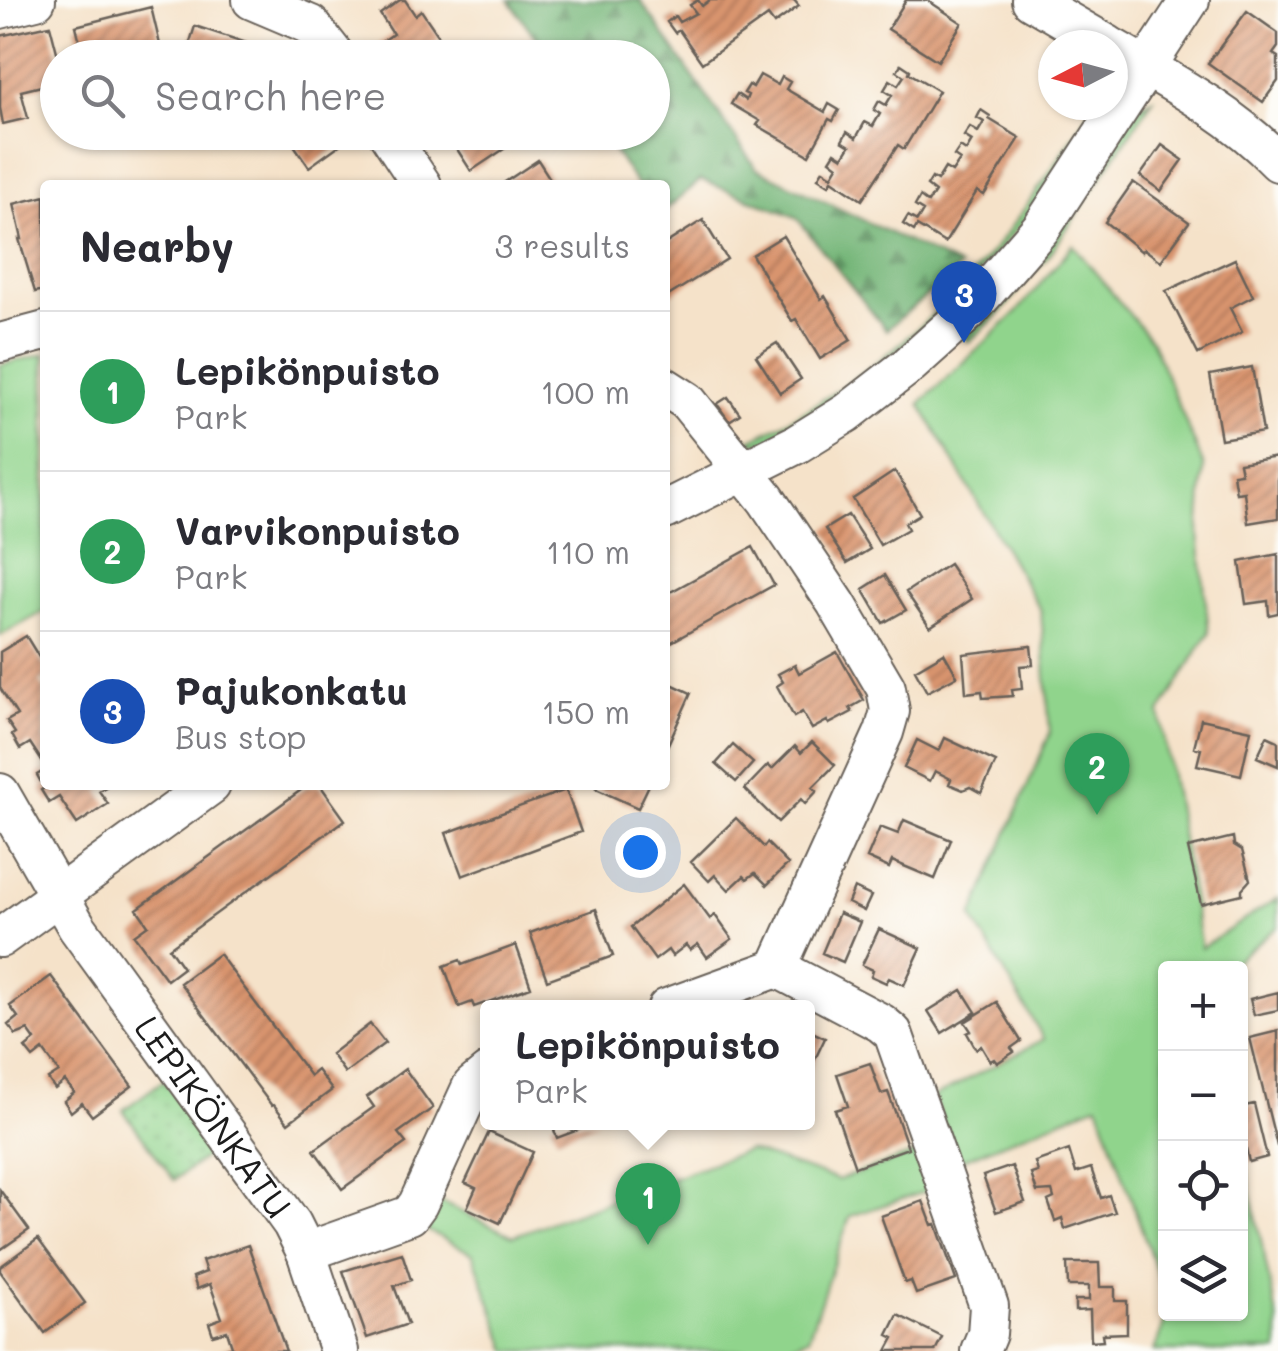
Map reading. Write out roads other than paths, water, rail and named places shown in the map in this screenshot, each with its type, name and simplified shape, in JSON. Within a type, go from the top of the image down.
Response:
[{"type":"street","points":[[0,10],[36,0]]},
{"type":"street","points":[[252,0],[311,25],[323,40]]},
{"type":"street","points":[[1031,0],[1083,30]]},
{"type":"street","points":[[670,508],[744,472],[847,413],[967,313],[1042,227],[1190,0]]},
{"type":"street","points":[[1128,56],[1174,80],[1256,140],[1278,162]]},
{"type":"street","points":[[399,150],[419,180]]},
{"type":"street","points":[[0,343],[40,332]]},
{"type":"street","points":[[670,390],[687,401],[766,499],[882,679],[890,704],[884,732],[777,968],[690,1000]]},
{"type":"street","points":[[0,938],[205,790]]},
{"type":"street","name":"LEPIKÖNKATU","points":[[0,794],[88,943],[283,1210],[306,1252],[340,1351]]},
{"type":"street","points":[[777,968],[893,1033],[989,1306],[987,1334],[980,1351]]},
{"type":"street","points":[[306,1252],[410,1214],[472,1086],[480,1080]]},
{"type":"place","name":"Pajukonkatu","points":[[964,343]]},
{"type":"place","name":"Varvikonpuisto","points":[[1097,815]]},
{"type":"place","name":"Lepikönpuisto","points":[[648,1245]]}]
